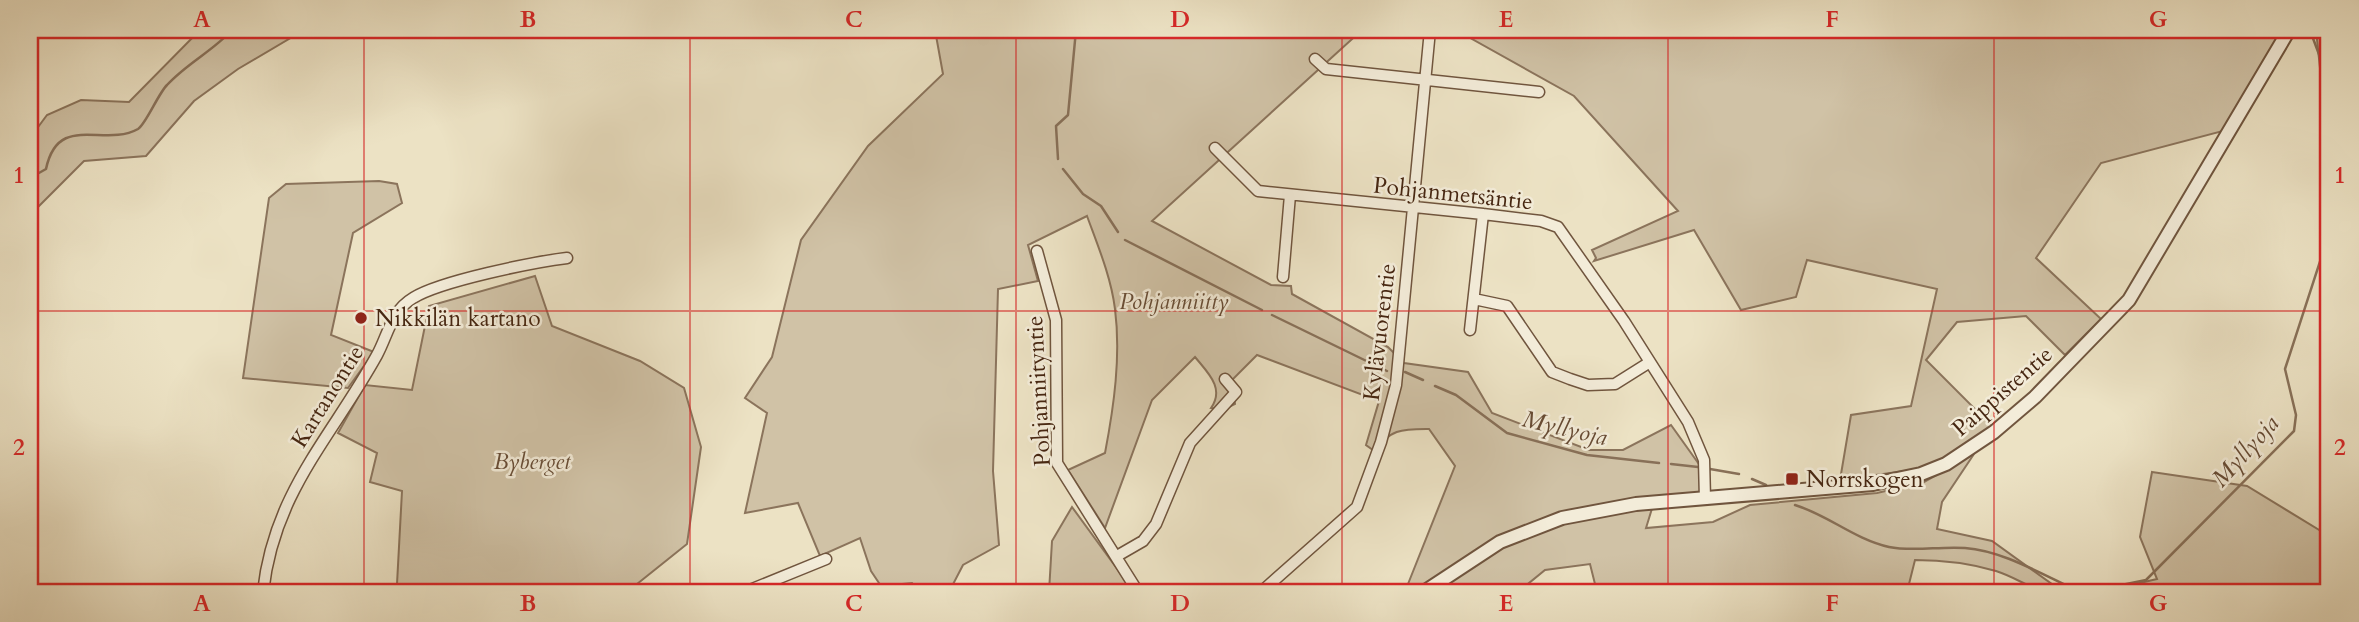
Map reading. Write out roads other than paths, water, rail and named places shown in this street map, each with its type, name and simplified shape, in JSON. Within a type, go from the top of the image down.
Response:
[{"type":"street","name":"Kylävuorentie","points":[[1261,592],[1360,501],[1381,442],[1396,385],[1430,30]]},
{"type":"street","name":"Paippistentie","points":[[1424,592],[1500,542],[1541,525],[1636,504],[1873,484],[1921,474],[1946,464],[1994,432],[2035,397],[2129,300],[2290,30]]},
{"type":"street","points":[[1315,59],[1326,69],[1539,92]]},
{"type":"street","name":"Pohjanmetsäntie","points":[[1215,148],[1258,191],[1541,221],[1564,232],[1650,362],[1695,436],[1704,460],[1706,499]]},
{"type":"street","points":[[1283,277],[1290,195]]},
{"type":"street","points":[[1470,330],[1483,214]]},
{"type":"street","name":"Pohjanniityntie","points":[[1037,251],[1056,320],[1057,463],[1065,480],[1138,592]]},
{"type":"street","name":"Kartanontie","points":[[264,592],[271,543],[300,475],[379,353],[387,330],[402,307],[425,292],[567,258]]},
{"type":"street","points":[[1474,299],[1507,306],[1552,372],[1570,379],[1588,385],[1615,384],[1650,362]]},
{"type":"street","points":[[1116,556],[1143,541],[1156,524],[1189,443],[1236,392],[1225,379]]},
{"type":"street","points":[[745,592],[826,559]]},
{"type":"waterway","name":"Myllyoja","points":[[30,178],[46,169],[52,152],[61,141],[71,136],[125,134],[138,129],[167,85],[232,30]]},
{"type":"waterway","name":"Myllyoja","points":[[1058,159],[1056,126],[1068,115],[1076,30]]},
{"type":"waterway","name":"Myllyoja","points":[[2311,33],[2326,73],[2329,122]]},
{"type":"waterway","name":"Myllyoja","points":[[1063,169],[1083,194],[1101,206],[1118,232]]},
{"type":"waterway","name":"Myllyoja","points":[[2329,180],[2329,205]]},
{"type":"waterway","name":"Myllyoja","points":[[2087,592],[2146,580],[2294,431],[2296,415],[2285,369],[2327,240],[2328,222]]},
{"type":"waterway","name":"Myllyoja","points":[[1125,240],[1262,310]]},
{"type":"waterway","name":"Myllyoja","points":[[1272,315],[1387,371]]},
{"type":"waterway","name":"Myllyoja","points":[[1405,372],[1423,380]]},
{"type":"waterway","name":"Myllyoja","points":[[1435,386],[1456,395],[1507,433],[1587,455],[1659,463]]},
{"type":"waterway","name":"Myllyoja","points":[[1671,464],[1698,467]]},
{"type":"waterway","name":"Myllyoja","points":[[1710,469],[1739,474]]},
{"type":"waterway","name":"Myllyoja","points":[[1752,479],[1766,485]]},
{"type":"waterway","name":"Myllyoja","points":[[1795,505],[1889,547],[1980,550],[2010,559],[2081,592]]},
{"type":"place","name":"Nikkilän kartano","points":[[361,318]]},
{"type":"place","name":"Norrskogen","points":[[1792,479]]},
{"type":"park label","name":"Pohjanniitty","points":[[1174,301]]},
{"type":"park label","name":"Byberget","points":[[532,461]]}]
